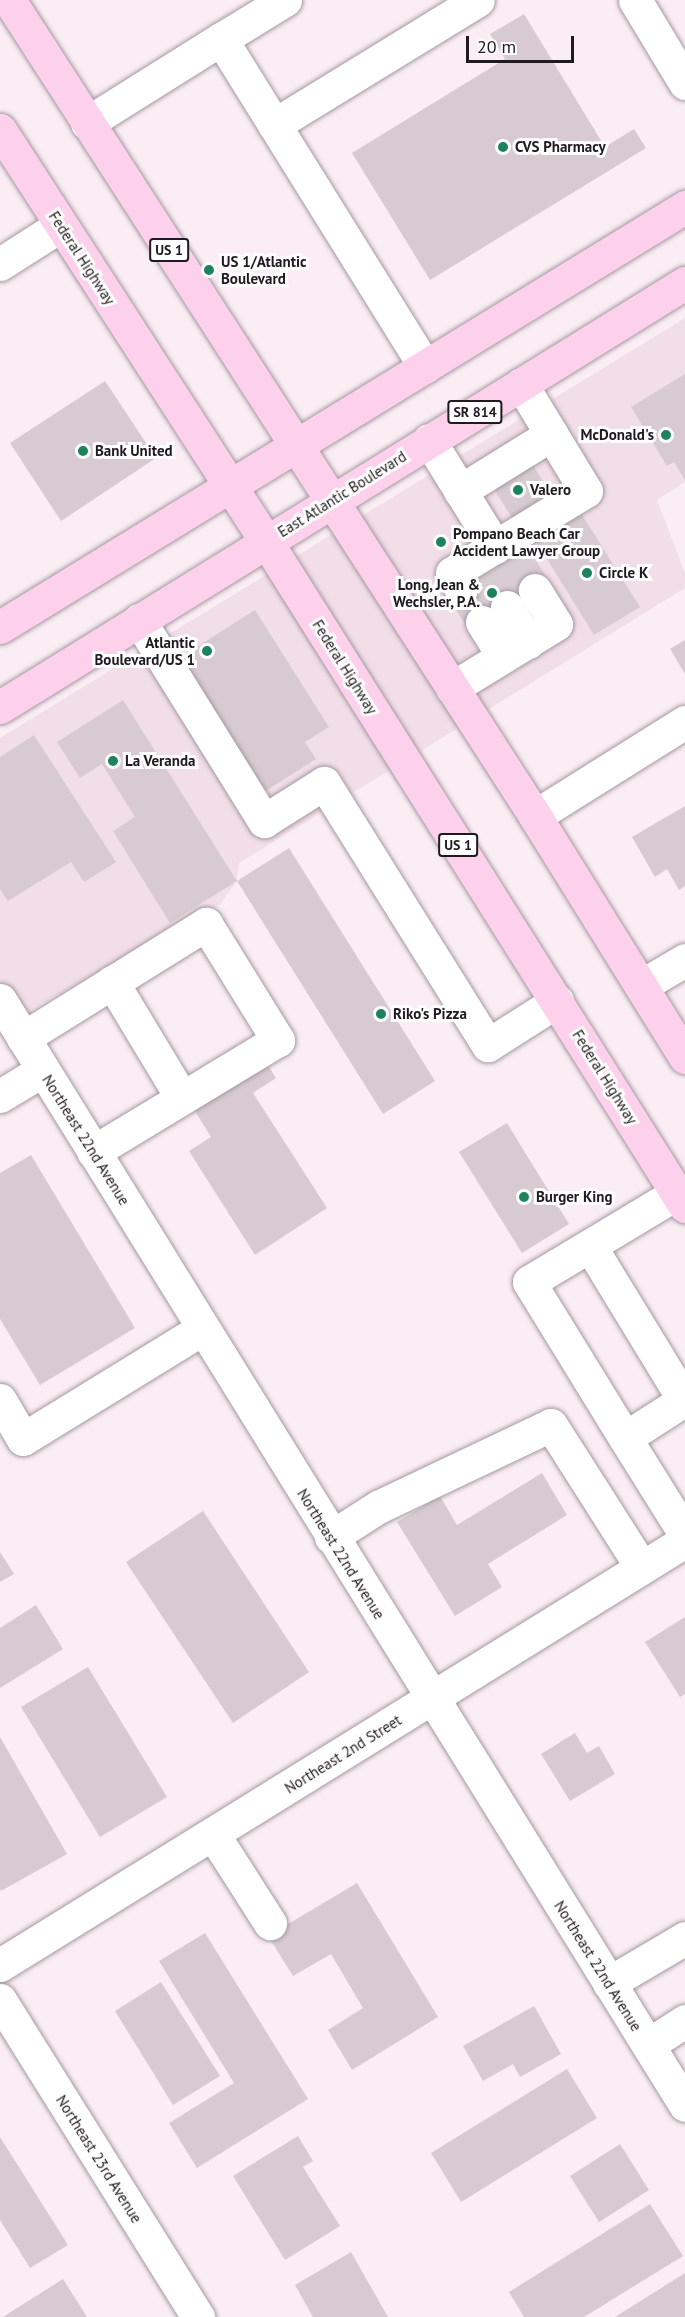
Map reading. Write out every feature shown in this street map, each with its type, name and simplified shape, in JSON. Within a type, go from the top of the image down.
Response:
[{"type":"main road","name":"US 1","points":[[9,0],[535,816],[685,1057]]},
{"type":"main road","name":"Federal Highway","points":[[0,130],[266,541],[681,1200]]},
{"type":"main road","points":[[0,627],[685,207]]},
{"type":"main road","name":"East Atlantic Boulevard","points":[[0,707],[685,283]]},
{"type":"street","points":[[87,123],[285,0]]},
{"type":"street","points":[[274,125],[478,0]]},
{"type":"street","points":[[635,0],[685,82]]},
{"type":"street","points":[[221,39],[425,367]]},
{"type":"street","points":[[0,264],[61,225]]},
{"type":"street","points":[[429,440],[459,491],[490,561],[586,490],[521,384]]},
{"type":"street","points":[[459,491],[552,435]]},
{"type":"street","points":[[452,688],[556,624],[535,590]]},
{"type":"street","points":[[494,615],[515,649]]},
{"type":"street","points":[[139,620],[264,821],[324,783],[488,1046],[557,1001]]},
{"type":"street","points":[[535,816],[685,722]]},
{"type":"street","points":[[23,1038],[206,924],[278,1040],[93,1152]]},
{"type":"street","points":[[641,986],[685,960]]},
{"type":"street","points":[[112,982],[182,1098]]},
{"type":"street","name":"Northeast 22nd Avenue","points":[[0,1000],[431,1700],[685,2104]]},
{"type":"street","points":[[0,1096],[43,1070]]},
{"type":"street","points":[[681,1200],[590,1246],[529,1282],[685,1534]]},
{"type":"street","points":[[590,1246],[684,1400],[625,1438]]},
{"type":"street","points":[[0,1400],[23,1438],[202,1329]]},
{"type":"street","points":[[331,1537],[378,1507],[551,1425],[642,1568]]},
{"type":"street","name":"Northeast 2nd Street","points":[[0,1965],[685,1541]]},
{"type":"street","points":[[213,1834],[270,1923]]},
{"type":"street","points":[[609,1983],[685,1938]]},
{"type":"street","name":"Northeast 23rd Avenue","points":[[0,2000],[198,2317]]},
{"type":"street","points":[[648,2045],[685,2021]]},
{"type":"shaded area","points":[[685,318],[685,482],[657,500],[685,573],[685,588],[239,863],[237,881],[220,904],[0,1027],[0,738]]},
{"type":"building","name":"CVS Pharmacy","points":[[524,14],[605,147],[634,129],[646,148],[430,280],[352,153],[505,59],[490,34]]},
{"type":"building","name":"McDonald's","points":[[685,374],[685,480],[674,462],[667,466],[631,407]]},
{"type":"building","name":"Bank United","points":[[105,381],[156,458],[61,521],[10,443]]},
{"type":"building","points":[[528,457],[551,494],[512,518],[489,481]]},
{"type":"building","name":"Circle K","points":[[579,510],[640,607],[594,635],[534,538]]},
{"type":"building","name":"Long, Jean & Wechsler, P.A.","points":[[524,551],[544,584],[469,630],[448,597]]},
{"type":"building","points":[[255,610],[329,727],[305,742],[316,759],[266,791],[181,657]]},
{"type":"building","points":[[685,640],[685,674],[670,649]]},
{"type":"building","points":[[123,700],[237,881],[170,923],[113,831],[135,817],[102,764],[80,778],[57,742]]},
{"type":"building","points":[[34,735],[116,862],[84,882],[71,862],[8,901],[0,889],[0,757]]},
{"type":"building","points":[[685,806],[685,886],[679,890],[667,869],[655,877],[632,837]]},
{"type":"building","points":[[289,848],[435,1081],[383,1114],[237,881]]},
{"type":"building","points":[[266,1062],[276,1078],[253,1093],[327,1208],[255,1255],[189,1151],[211,1137],[193,1108]]},
{"type":"building","points":[[507,1123],[569,1224],[522,1253],[459,1152]]},
{"type":"building","points":[[31,1155],[135,1328],[40,1385],[0,1319],[0,1173]]},
{"type":"building","points":[[542,1473],[567,1515],[488,1564],[502,1587],[455,1616],[397,1522],[440,1496],[457,1525]]},
{"type":"building","points":[[203,1511],[309,1672],[233,1723],[126,1562]]},
{"type":"building","points":[[0,1552],[14,1574],[0,1582]]},
{"type":"building","points":[[36,1605],[63,1649],[0,1688],[0,1628]]},
{"type":"building","points":[[685,1617],[685,1694],[680,1697],[645,1642]]},
{"type":"building","points":[[88,1667],[167,1797],[100,1837],[21,1707]]},
{"type":"building","points":[[575,1733],[587,1753],[599,1746],[615,1774],[570,1801],[541,1754]]},
{"type":"building","points":[[0,1737],[67,1854],[1,1891],[0,1889]]},
{"type":"building","points":[[357,1883],[438,2017],[352,2070],[328,2030],[363,2008],[331,1954],[293,1976],[268,1936]]},
{"type":"building","points":[[205,1933],[308,2099],[197,2168],[169,2123],[234,2083],[159,1961]]},
{"type":"building","points":[[161,1982],[220,2076],[173,2105],[115,2011]]},
{"type":"building","points":[[534,2006],[561,2054],[520,2077],[513,2064],[483,2081],[463,2046]]},
{"type":"building","points":[[567,2069],[597,2118],[461,2202],[431,2153]]},
{"type":"building","points":[[298,2136],[313,2161],[303,2167],[340,2226],[285,2260],[233,2176]]},
{"type":"building","points":[[0,2137],[68,2245],[30,2268],[0,2220]]},
{"type":"building","points":[[620,2144],[649,2190],[599,2222],[570,2176]]},
{"type":"building","points":[[650,2204],[683,2256],[584,2317],[524,2317],[509,2292]]},
{"type":"building","points":[[351,2252],[388,2317],[313,2317],[295,2285]]},
{"type":"building","points":[[685,2273],[685,2317],[615,2317]]},
{"type":"building","points":[[63,2279],[87,2317],[3,2317]]},
{"type":"tunnel","points":[[514,556],[535,590]]},
{"type":"tunnel","points":[[486,574],[507,607]]},
{"type":"place","name":"CVS Pharmacy","points":[[503,147]]},
{"type":"place","name":"US 1/Atlantic Boulevard","points":[[209,270]]},
{"type":"place","name":"McDonald's","points":[[666,435]]},
{"type":"place","name":"Bank United","points":[[83,451]]},
{"type":"place","name":"Valero","points":[[518,490]]},
{"type":"place","name":"Pompano Beach Car Accident Lawyer Group","points":[[441,542]]},
{"type":"place","name":"Circle K","points":[[587,573]]},
{"type":"place","name":"Long, Jean & Wechsler, P.A.","points":[[492,593]]},
{"type":"place","name":"Atlantic Boulevard/US 1","points":[[207,651]]},
{"type":"place","name":"La Veranda","points":[[113,761]]},
{"type":"place","name":"Riko's Pizza","points":[[381,1014]]},
{"type":"place","name":"Burger King","points":[[524,1197]]}]
